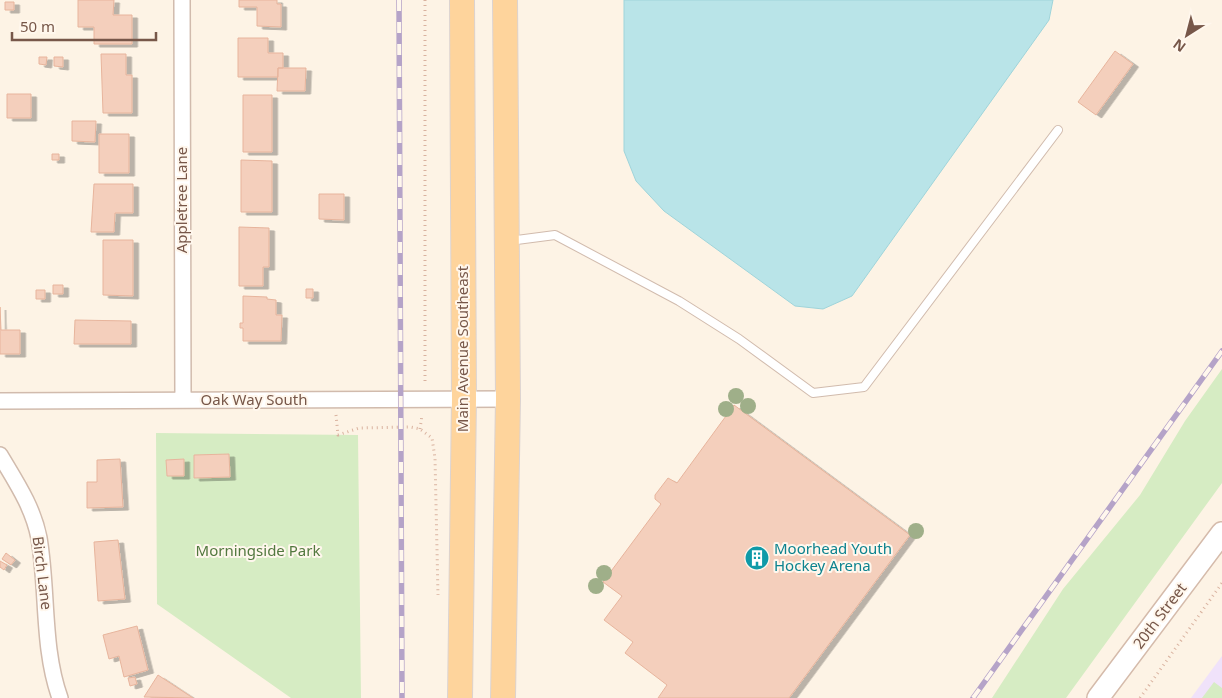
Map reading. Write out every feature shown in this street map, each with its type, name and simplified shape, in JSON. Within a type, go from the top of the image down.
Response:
[{"type":"main road","name":"Main Avenue Southeast","points":[[460,698],[464,399],[462,0]]},
{"type":"main road","points":[[503,698],[508,399],[505,0]]},
{"type":"main road","name":"20th Street","points":[[1098,698],[1222,533]]},
{"type":"street","name":"Appletree Lane","points":[[182,0],[183,400]]},
{"type":"street","name":"Oak Way South","points":[[0,401],[508,399]]},
{"type":"street","name":"Birch Lane","points":[[0,455],[28,503],[38,537],[50,652],[60,698]]},
{"type":"lane","points":[[506,242],[555,235],[679,301],[739,339],[813,393],[864,387],[1058,130]]},
{"type":"path","points":[[425,0],[427,370]]},
{"type":"path","points":[[338,436],[359,428],[410,427],[420,429],[432,438],[438,598]]},
{"type":"path","points":[[1140,698],[1222,583]]},
{"type":"shaded area","points":[[1222,656],[1222,698],[1191,698]]},
{"type":"green space","points":[[1222,369],[1222,483],[1066,698],[992,698],[1063,589],[1140,495],[1185,421]]},
{"type":"green space","name":"Morningside Park","points":[[156,433],[358,435],[361,698],[291,698],[157,604]]},
{"type":"green space","points":[[1214,682],[1222,688],[1222,698],[1202,698]]},
{"type":"water","points":[[624,0],[1053,0],[1049,20],[852,296],[823,309],[795,306],[664,211],[636,181],[624,151]]},
{"type":"building","points":[[78,0],[114,0],[113,15],[132,15],[132,44],[94,44],[94,27],[78,27]]},
{"type":"building","points":[[239,0],[277,0],[277,4],[281,4],[281,27],[257,26],[257,7],[239,7]]},
{"type":"building","points":[[5,2],[14,2],[14,10],[5,10]]},
{"type":"building","points":[[238,38],[268,38],[268,53],[283,53],[283,68],[278,68],[278,77],[238,77]]},
{"type":"building","points":[[1115,51],[1133,64],[1096,115],[1078,102]]},
{"type":"building","points":[[101,54],[126,54],[126,75],[132,75],[132,113],[103,113]]},
{"type":"building","points":[[39,57],[47,57],[46,65],[39,64]]},
{"type":"building","points":[[54,57],[63,57],[63,67],[54,66]]},
{"type":"building","points":[[278,68],[306,68],[305,91],[277,91]]},
{"type":"building","points":[[7,94],[31,94],[31,118],[7,118]]},
{"type":"building","points":[[243,95],[272,95],[272,152],[243,152]]},
{"type":"building","points":[[72,121],[96,121],[95,142],[72,141]]},
{"type":"building","points":[[99,134],[129,134],[129,173],[99,173]]},
{"type":"building","points":[[52,154],[59,154],[59,160],[52,160]]},
{"type":"building","points":[[241,160],[272,161],[272,212],[241,212]]},
{"type":"building","points":[[94,184],[133,184],[133,213],[115,213],[114,232],[91,232]]},
{"type":"building","points":[[319,194],[344,194],[344,220],[319,219]]},
{"type":"building","points":[[239,227],[269,228],[269,267],[263,267],[263,286],[239,286]]},
{"type":"building","points":[[103,240],[133,240],[133,296],[103,295]]},
{"type":"building","points":[[53,285],[63,285],[63,294],[53,294]]},
{"type":"building","points":[[306,289],[313,289],[313,298],[306,298]]},
{"type":"building","points":[[36,290],[45,290],[45,299],[36,299]]},
{"type":"building","points":[[243,296],[267,297],[267,299],[276,300],[276,315],[282,315],[281,341],[243,341],[243,328],[240,328],[240,323],[243,323]]},
{"type":"building","points":[[0,307],[1,330],[20,330],[20,354],[0,354]]},
{"type":"building","points":[[75,320],[131,321],[131,344],[74,344]]},
{"type":"building","name":"Moorhead Youth Hockey Arena","points":[[734,405],[910,535],[789,698],[658,698],[667,685],[625,653],[633,642],[604,620],[622,596],[603,582],[661,504],[655,499],[655,495],[668,478],[677,483]]},
{"type":"building","points":[[229,454],[230,477],[194,478],[194,455]]},
{"type":"building","points":[[120,459],[123,507],[87,508],[87,482],[97,482],[97,460]]},
{"type":"building","points":[[184,459],[184,476],[167,476],[166,460]]},
{"type":"building","points":[[118,540],[125,599],[98,601],[94,542]]},
{"type":"building","points":[[6,553],[15,560],[11,565],[2,559]]},
{"type":"building","points":[[0,561],[7,565],[4,570],[0,567]]},
{"type":"building","points":[[137,626],[148,670],[124,677],[119,656],[109,659],[103,635]]},
{"type":"building","points":[[158,675],[193,698],[144,697]]},
{"type":"building","points":[[135,677],[137,684],[130,686],[128,678]]},
{"type":"railway","points":[[399,0],[402,698]]},
{"type":"railway","points":[[973,698],[1222,351]]},
{"type":"place","name":"Moorhead Youth Hockey Arena","points":[[757,558]]}]
